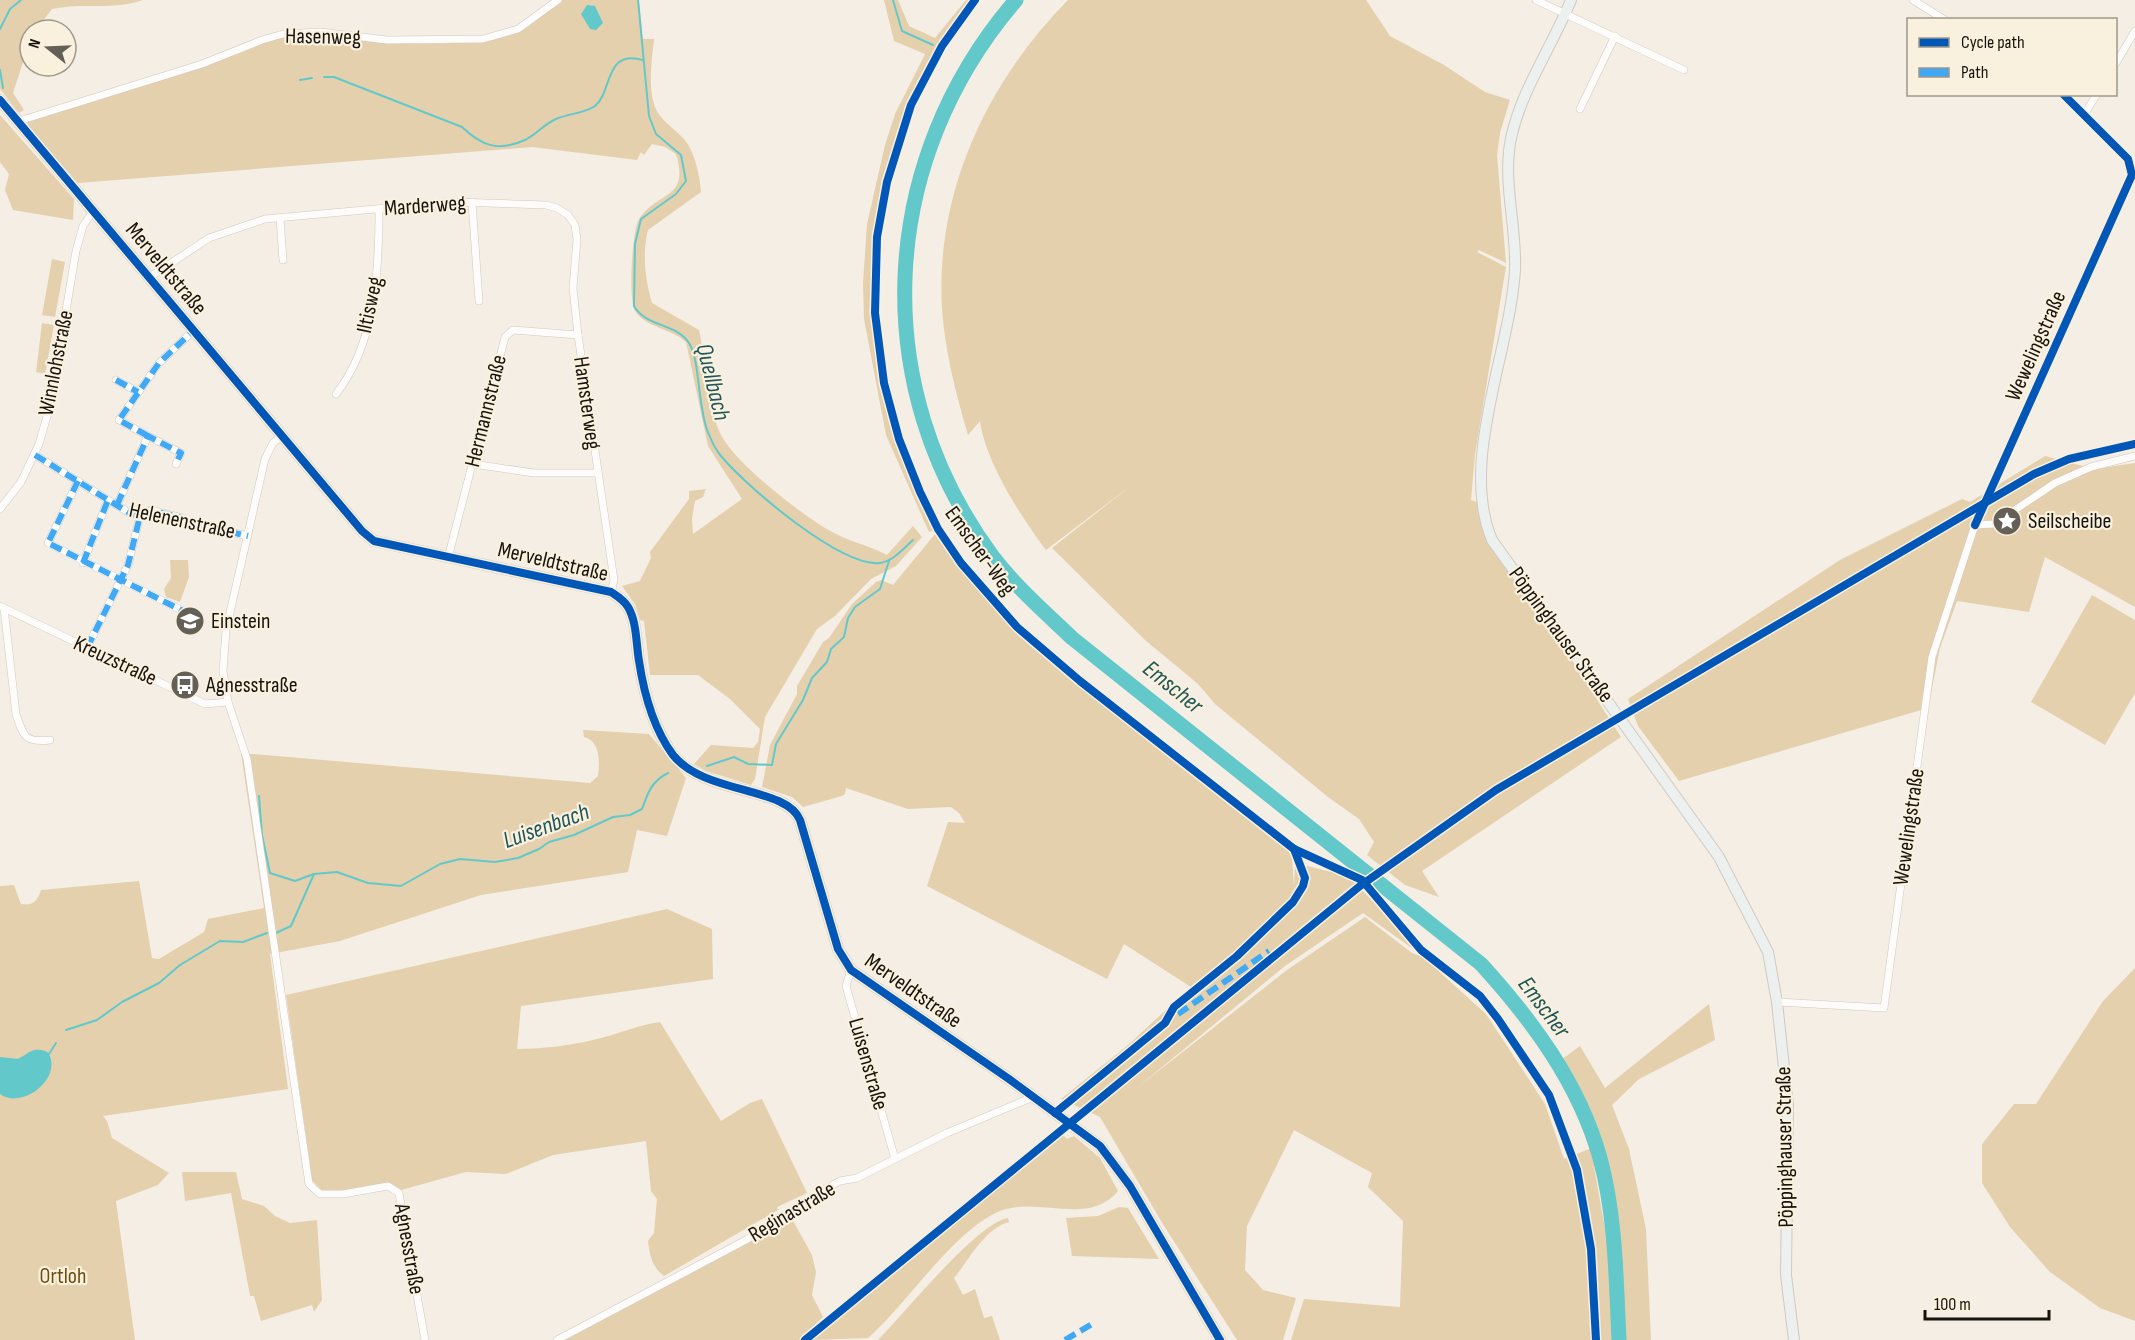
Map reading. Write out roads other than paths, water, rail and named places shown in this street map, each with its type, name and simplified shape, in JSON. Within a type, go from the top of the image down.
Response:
[{"type":"main road","name":"Pöppinghauser Straße","points":[[1571,0],[1522,102],[1511,137],[1508,165],[1515,271],[1484,444],[1481,476],[1482,512],[1492,540],[1719,857],[1768,951],[1777,1002],[1788,1105],[1786,1275],[1794,1340]]},
{"type":"main road","name":"Pöppinghauser Straße","points":[[1566,14],[1578,0]]},
{"type":"main road","name":"Merveldtstraße","points":[[0,100],[362,531],[374,541],[611,592],[623,600],[631,614],[644,692],[662,737],[674,756],[702,778],[783,802],[798,815],[838,949],[851,970],[1033,1097],[1110,1157],[1132,1189],[1220,1340]]},
{"type":"street","name":"Hasenweg","points":[[19,121],[202,64],[283,34],[320,32],[387,40],[483,39],[518,29],[558,0]]},
{"type":"street","points":[[1536,0],[1684,70]]},
{"type":"street","points":[[1913,0],[1942,18]]},
{"type":"street","points":[[2117,60],[2135,31]]},
{"type":"street","points":[[1580,109],[1616,36]]},
{"type":"street","points":[[2065,96],[2084,115],[2096,96]]},
{"type":"street","name":"Wewelingstraße","points":[[1777,1002],[1884,1008],[1932,657],[1975,525],[2132,175],[2128,159],[2084,115]]},
{"type":"street","points":[[472,202],[479,301]]},
{"type":"street","name":"Marderweg","points":[[150,277],[209,238],[265,219],[472,202],[546,205],[567,215]]},
{"type":"street","name":"Iltisweg","points":[[336,394],[354,364],[372,308],[378,270],[380,209]]},
{"type":"street","name":"Winnlohstraße","points":[[0,509],[21,482],[35,455],[50,406],[82,226],[94,210]]},
{"type":"street","name":"Hamsterweg","points":[[567,215],[575,225],[577,238],[573,288],[614,580],[611,592]]},
{"type":"street","points":[[280,218],[283,260]]},
{"type":"street","points":[[176,464],[181,453],[119,420],[159,363],[194,330]]},
{"type":"street","name":"Hermannstraße","points":[[448,558],[499,351],[505,338],[513,330],[578,335]]},
{"type":"street","points":[[116,380],[138,392]]},
{"type":"street","name":"Helenenstraße","points":[[117,505],[148,436]]},
{"type":"street","name":"Agnesstraße","points":[[282,436],[273,443],[265,459],[226,630],[223,671],[228,702],[247,759],[309,1184],[320,1194],[343,1194],[388,1186],[399,1193],[425,1340]]},
{"type":"street","name":"Helenenstraße","points":[[35,455],[108,500],[140,516],[150,510],[183,518],[195,525],[248,536]]},
{"type":"street","points":[[1975,525],[1994,524],[2055,483],[2091,467],[2135,456]]},
{"type":"street","points":[[473,464],[534,473],[598,473]]},
{"type":"street","points":[[78,481],[48,543],[187,613]]},
{"type":"street","points":[[83,562],[108,500]]},
{"type":"street","points":[[87,648],[128,565],[140,516]]},
{"type":"street","name":"Kreuzstraße","points":[[2,607],[205,704],[228,702]]},
{"type":"street","name":"Kreuzstraße","points":[[2,607],[16,714],[21,729],[24,735],[35,742],[50,740]]},
{"type":"street","name":"Luisenstraße","points":[[851,970],[846,986],[895,1159]]},
{"type":"street","name":"Reginastraße","points":[[557,1340],[746,1240],[840,1181],[857,1178],[947,1133],[1033,1097]]},
{"type":"water","points":[[587,5],[595,6],[603,23],[596,30],[590,29],[581,14]]},
{"type":"water","points":[[38,1050],[49,1054],[52,1064],[45,1082],[29,1095],[19,1098],[9,1098],[0,1094],[0,1058],[18,1060]]},
{"type":"waterway","points":[[0,29],[10,9],[21,0]]},
{"type":"waterway","name":"Quellbach","points":[[638,0],[649,116],[656,134],[681,155],[686,181],[676,194],[641,219],[635,244],[634,306],[646,318],[677,332],[689,343],[695,361],[702,411],[713,444],[733,469],[772,504],[819,539],[863,561],[880,563],[889,560],[913,540]]},
{"type":"waterway","points":[[893,0],[902,31],[933,45]]},
{"type":"waterway","name":"Emscher","points":[[1016,0],[970,63],[936,130],[915,201],[905,274],[908,348],[924,420],[952,491],[993,557],[1011,579],[1072,638],[1481,964],[1518,1007],[1567,1078],[1591,1130],[1600,1158],[1612,1226],[1619,1340]]},
{"type":"waterway","points":[[324,77],[334,77],[462,127],[484,143],[507,146],[525,140],[556,119],[595,106],[601,99],[615,66],[622,60],[630,58],[643,60]]},
{"type":"waterway","points":[[0,70],[3,88]]},
{"type":"waterway","points":[[300,80],[312,78]]},
{"type":"waterway","name":"Luisenbach","points":[[707,766],[734,757],[748,764],[772,765],[776,744],[803,700],[812,678],[827,662],[831,649],[844,637],[848,618],[855,607],[880,589],[889,561]]},
{"type":"waterway","name":"Luisenbach","points":[[276,933],[291,926],[314,874],[337,872],[368,883],[401,886],[440,864],[460,859],[495,862],[518,858],[549,842],[574,835],[613,817],[630,815],[642,809],[651,788],[668,773]]},
{"type":"waterway","points":[[259,796],[262,835],[270,873],[295,881],[314,874]]},
{"type":"waterway","points":[[66,1030],[97,1020],[122,1002],[159,983],[180,965],[220,941],[243,942],[267,933]]},
{"type":"waterway","points":[[0,1058],[18,1060],[36,1051],[49,1054],[56,1043]]},
{"type":"place","name":"Seilscheibe","points":[[2007,521]]},
{"type":"place","name":"Einstein","points":[[190,621]]},
{"type":"place","name":"Agnesstraße","points":[[185,685]]},
{"type":"park label","name":"Ortloh","points":[[63,1276]]}]
